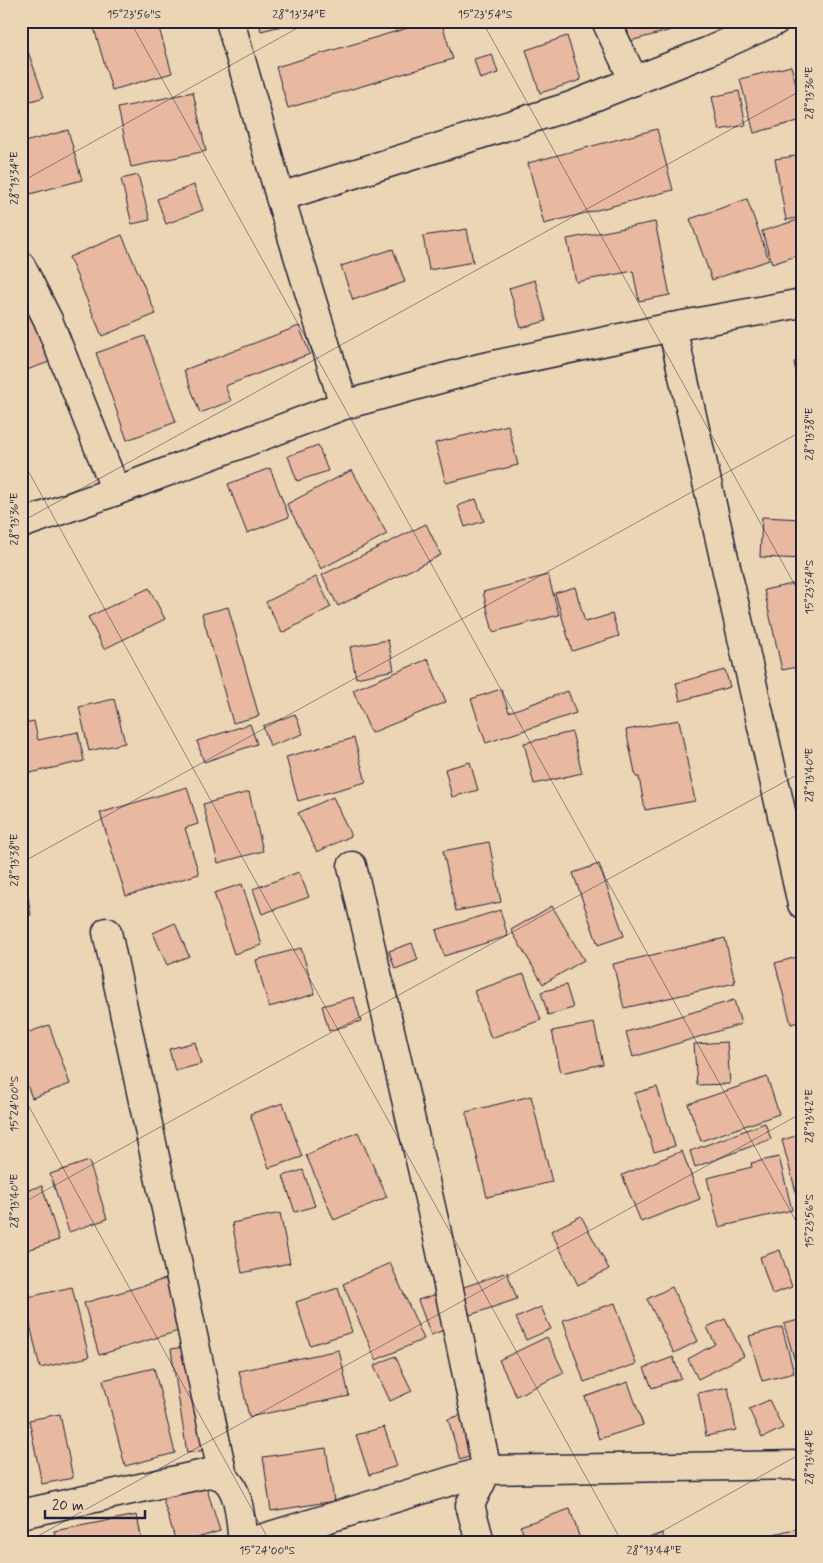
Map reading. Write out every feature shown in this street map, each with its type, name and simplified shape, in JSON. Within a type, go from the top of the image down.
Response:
[{"type":"street","points":[[230,21],[280,197],[344,405]]},
{"type":"street","points":[[606,21],[634,81]]},
{"type":"street","points":[[280,197],[571,106],[709,51],[775,21]]},
{"type":"street","points":[[22,270],[48,320],[116,491]]},
{"type":"street","points":[[21,524],[116,491],[344,405],[480,368],[672,327],[802,303]]},
{"type":"street","points":[[672,327],[802,904]]},
{"type":"street","points":[[352,866],[437,1233],[487,1470],[470,1505],[480,1542]]},
{"type":"street","points":[[107,932],[223,1476],[231,1486],[237,1501],[243,1542]]},
{"type":"street","points":[[250,1542],[487,1470],[802,1465]]},
{"type":"street","points":[[21,1514],[209,1473],[223,1476]]},
{"type":"building","points":[[92,21],[157,21],[172,73],[112,90]]},
{"type":"building","points":[[259,21],[301,21],[261,31]]},
{"type":"building","points":[[431,21],[441,21],[453,59],[288,108],[276,67]]},
{"type":"building","points":[[625,21],[677,21],[679,28],[630,41]]},
{"type":"building","points":[[567,36],[581,80],[540,93],[526,50]]},
{"type":"building","points":[[25,43],[44,97],[21,104],[21,44]]},
{"type":"building","points":[[492,54],[498,73],[480,79],[474,59]]},
{"type":"building","points":[[791,66],[802,106],[802,120],[754,133],[740,79]]},
{"type":"building","points":[[739,91],[746,125],[719,130],[712,97]]},
{"type":"building","points":[[193,92],[206,151],[131,167],[118,108]]},
{"type":"building","points":[[657,129],[673,190],[544,224],[528,163]]},
{"type":"building","points":[[68,130],[82,180],[30,194],[21,162],[21,143]]},
{"type":"building","points":[[802,155],[802,217],[786,220],[775,159]]},
{"type":"building","points":[[138,175],[150,220],[132,224],[121,179]]},
{"type":"building","points":[[194,185],[203,210],[166,224],[157,199]]},
{"type":"building","points":[[747,199],[769,260],[712,280],[690,219]]},
{"type":"building","points":[[801,219],[802,254],[772,264],[762,231]]},
{"type":"building","points":[[655,222],[670,295],[639,301],[633,271],[576,282],[567,239]]},
{"type":"building","points":[[467,229],[473,262],[429,270],[423,236]]},
{"type":"building","points":[[122,235],[156,314],[102,336],[69,257]]},
{"type":"building","points":[[393,249],[405,282],[353,300],[341,266]]},
{"type":"building","points":[[535,280],[546,321],[521,328],[509,288]]},
{"type":"building","points":[[33,310],[52,361],[21,372],[21,314]]},
{"type":"building","points":[[299,326],[310,354],[225,386],[231,401],[200,413],[184,370]]},
{"type":"building","points":[[145,336],[176,422],[127,440],[96,353]]},
{"type":"building","points":[[802,360],[802,377],[797,378],[794,362]]},
{"type":"building","points":[[508,425],[518,465],[446,483],[435,443]]},
{"type":"building","points":[[318,445],[328,471],[297,481],[288,456]]},
{"type":"building","points":[[270,468],[289,517],[247,533],[228,484]]},
{"type":"building","points":[[352,470],[387,534],[321,569],[287,504]]},
{"type":"building","points":[[476,499],[484,521],[465,527],[458,506]]},
{"type":"building","points":[[762,517],[802,519],[802,559],[760,557]]},
{"type":"building","points":[[426,524],[441,555],[338,606],[322,575]]},
{"type":"building","points":[[548,575],[559,615],[493,632],[483,592]]},
{"type":"building","points":[[316,577],[331,607],[282,633],[266,602]]},
{"type":"building","points":[[802,582],[802,666],[782,670],[764,590]]},
{"type":"building","points":[[575,587],[585,622],[612,614],[619,636],[572,651],[555,593]]},
{"type":"building","points":[[149,588],[165,619],[104,649],[88,617]]},
{"type":"building","points":[[228,607],[259,716],[233,723],[202,614]]},
{"type":"building","points":[[388,640],[394,670],[356,678],[350,647]]},
{"type":"building","points":[[428,659],[446,702],[371,733],[353,690]]},
{"type":"building","points":[[725,670],[730,687],[680,701],[676,683]]},
{"type":"building","points":[[501,689],[509,712],[568,691],[576,713],[486,743],[471,699]]},
{"type":"building","points":[[114,699],[125,743],[89,751],[79,707]]},
{"type":"building","points":[[295,714],[303,734],[270,746],[263,726]]},
{"type":"building","points":[[679,720],[695,801],[645,810],[639,777],[636,777],[626,730]]},
{"type":"building","points":[[34,721],[38,740],[78,732],[84,761],[21,775],[21,724]]},
{"type":"building","points":[[250,724],[257,744],[204,762],[197,741]]},
{"type":"building","points":[[572,732],[582,773],[534,784],[524,743]]},
{"type":"building","points":[[354,738],[366,782],[298,801],[286,757]]},
{"type":"building","points":[[470,762],[478,790],[452,797],[445,769]]},
{"type":"building","points":[[187,787],[198,824],[185,828],[199,874],[126,896],[100,813]]},
{"type":"building","points":[[249,792],[263,851],[218,863],[203,804]]},
{"type":"building","points":[[333,797],[351,836],[317,852],[298,813]]},
{"type":"building","points":[[489,842],[501,902],[456,911],[443,851]]},
{"type":"building","points":[[599,864],[624,936],[598,945],[573,873]]},
{"type":"building","points":[[299,872],[309,897],[262,914],[253,889]]},
{"type":"building","points":[[21,873],[24,873],[31,915],[21,917]]},
{"type":"building","points":[[242,884],[262,945],[234,954],[214,893]]},
{"type":"building","points":[[552,906],[584,960],[543,984],[511,930]]},
{"type":"building","points":[[500,910],[508,936],[444,956],[436,930]]},
{"type":"building","points":[[175,923],[189,956],[167,965],[153,933]]},
{"type":"building","points":[[725,938],[735,983],[624,1008],[613,964]]},
{"type":"building","points":[[412,943],[418,960],[395,969],[389,951]]},
{"type":"building","points":[[301,948],[315,994],[269,1007],[256,960]]},
{"type":"building","points":[[797,957],[802,977],[802,1021],[791,1024],[775,963]]},
{"type":"building","points":[[524,974],[541,1020],[491,1038],[474,991]]},
{"type":"building","points":[[566,985],[573,1008],[548,1015],[541,992]]},
{"type":"building","points":[[354,997],[361,1021],[329,1031],[322,1006]]},
{"type":"building","points":[[734,1000],[741,1024],[633,1057],[626,1032]]},
{"type":"building","points":[[594,1023],[603,1064],[561,1073],[552,1031]]},
{"type":"building","points":[[49,1025],[70,1084],[32,1098],[21,1069],[21,1035]]},
{"type":"building","points":[[195,1042],[201,1064],[175,1071],[169,1049]]},
{"type":"building","points":[[727,1042],[730,1084],[697,1085],[694,1044]]},
{"type":"building","points":[[767,1077],[779,1114],[701,1141],[688,1104]]},
{"type":"building","points":[[657,1087],[675,1146],[654,1152],[635,1093]]},
{"type":"building","points":[[531,1096],[552,1182],[487,1197],[466,1112]]},
{"type":"building","points":[[283,1103],[302,1157],[269,1168],[250,1114]]},
{"type":"building","points":[[765,1123],[771,1139],[695,1167],[690,1151]]},
{"type":"building","points":[[358,1132],[387,1197],[334,1220],[306,1155]]},
{"type":"building","points":[[802,1134],[802,1207],[800,1207],[782,1140]]},
{"type":"building","points":[[682,1151],[700,1199],[641,1222],[622,1175]]},
{"type":"building","points":[[779,1157],[792,1210],[719,1227],[707,1178],[752,1167],[751,1163]]},
{"type":"building","points":[[89,1161],[107,1219],[69,1232],[50,1174]]},
{"type":"building","points":[[303,1170],[315,1206],[295,1212],[283,1176]]},
{"type":"building","points":[[42,1186],[59,1240],[21,1252],[21,1192]]},
{"type":"building","points":[[280,1213],[290,1263],[242,1273],[232,1223]]},
{"type":"building","points":[[581,1216],[609,1269],[578,1285],[551,1231]]},
{"type":"building","points":[[780,1250],[792,1287],[772,1294],[760,1257]]},
{"type":"building","points":[[390,1263],[424,1339],[376,1360],[343,1284]]},
{"type":"building","points":[[507,1272],[517,1299],[470,1315],[461,1288]]},
{"type":"building","points":[[169,1278],[185,1329],[99,1355],[84,1303]]},
{"type":"building","points":[[72,1287],[89,1357],[40,1368],[24,1298]]},
{"type":"building","points":[[672,1287],[698,1341],[674,1353],[647,1299]]},
{"type":"building","points":[[338,1288],[352,1332],[310,1345],[296,1302]]},
{"type":"building","points":[[437,1294],[449,1328],[431,1335],[418,1300]]},
{"type":"building","points":[[615,1303],[636,1364],[584,1382],[563,1320]]},
{"type":"building","points":[[541,1307],[551,1329],[526,1340],[516,1318]]},
{"type":"building","points":[[725,1319],[744,1356],[698,1379],[688,1359],[715,1344],[707,1327]]},
{"type":"building","points":[[802,1319],[802,1374],[799,1375],[784,1324]]},
{"type":"building","points":[[782,1327],[794,1373],[762,1381],[749,1336]]},
{"type":"building","points":[[547,1337],[564,1373],[516,1396],[499,1360]]},
{"type":"building","points":[[197,1345],[213,1449],[187,1453],[171,1349]]},
{"type":"building","points":[[339,1350],[349,1396],[249,1417],[239,1371]]},
{"type":"building","points":[[395,1356],[412,1391],[390,1401],[374,1366]]},
{"type":"building","points":[[673,1357],[681,1378],[652,1388],[644,1368]]},
{"type":"building","points":[[154,1368],[175,1453],[125,1466],[103,1380]]},
{"type":"building","points":[[628,1382],[643,1425],[599,1439],[585,1397]]},
{"type":"building","points":[[728,1387],[736,1430],[706,1436],[698,1393]]},
{"type":"building","points":[[769,1400],[783,1428],[762,1438],[749,1409]]},
{"type":"building","points":[[60,1414],[73,1478],[42,1484],[29,1420]]},
{"type":"building","points":[[465,1414],[477,1454],[460,1460],[448,1419]]},
{"type":"building","points":[[384,1427],[397,1466],[369,1475],[356,1435]]},
{"type":"building","points":[[326,1448],[334,1501],[271,1511],[263,1457]]},
{"type":"building","points":[[204,1480],[220,1531],[184,1542],[176,1542],[161,1493]]},
{"type":"building","points":[[570,1509],[581,1542],[506,1542],[505,1538],[523,1532],[520,1526]]},
{"type":"building","points":[[137,1515],[142,1542],[56,1542],[54,1531]]},
{"type":"building","points":[[802,1527],[802,1542],[764,1542],[762,1537]]},
{"type":"building","points":[[662,1533],[665,1542],[638,1542]]}]
